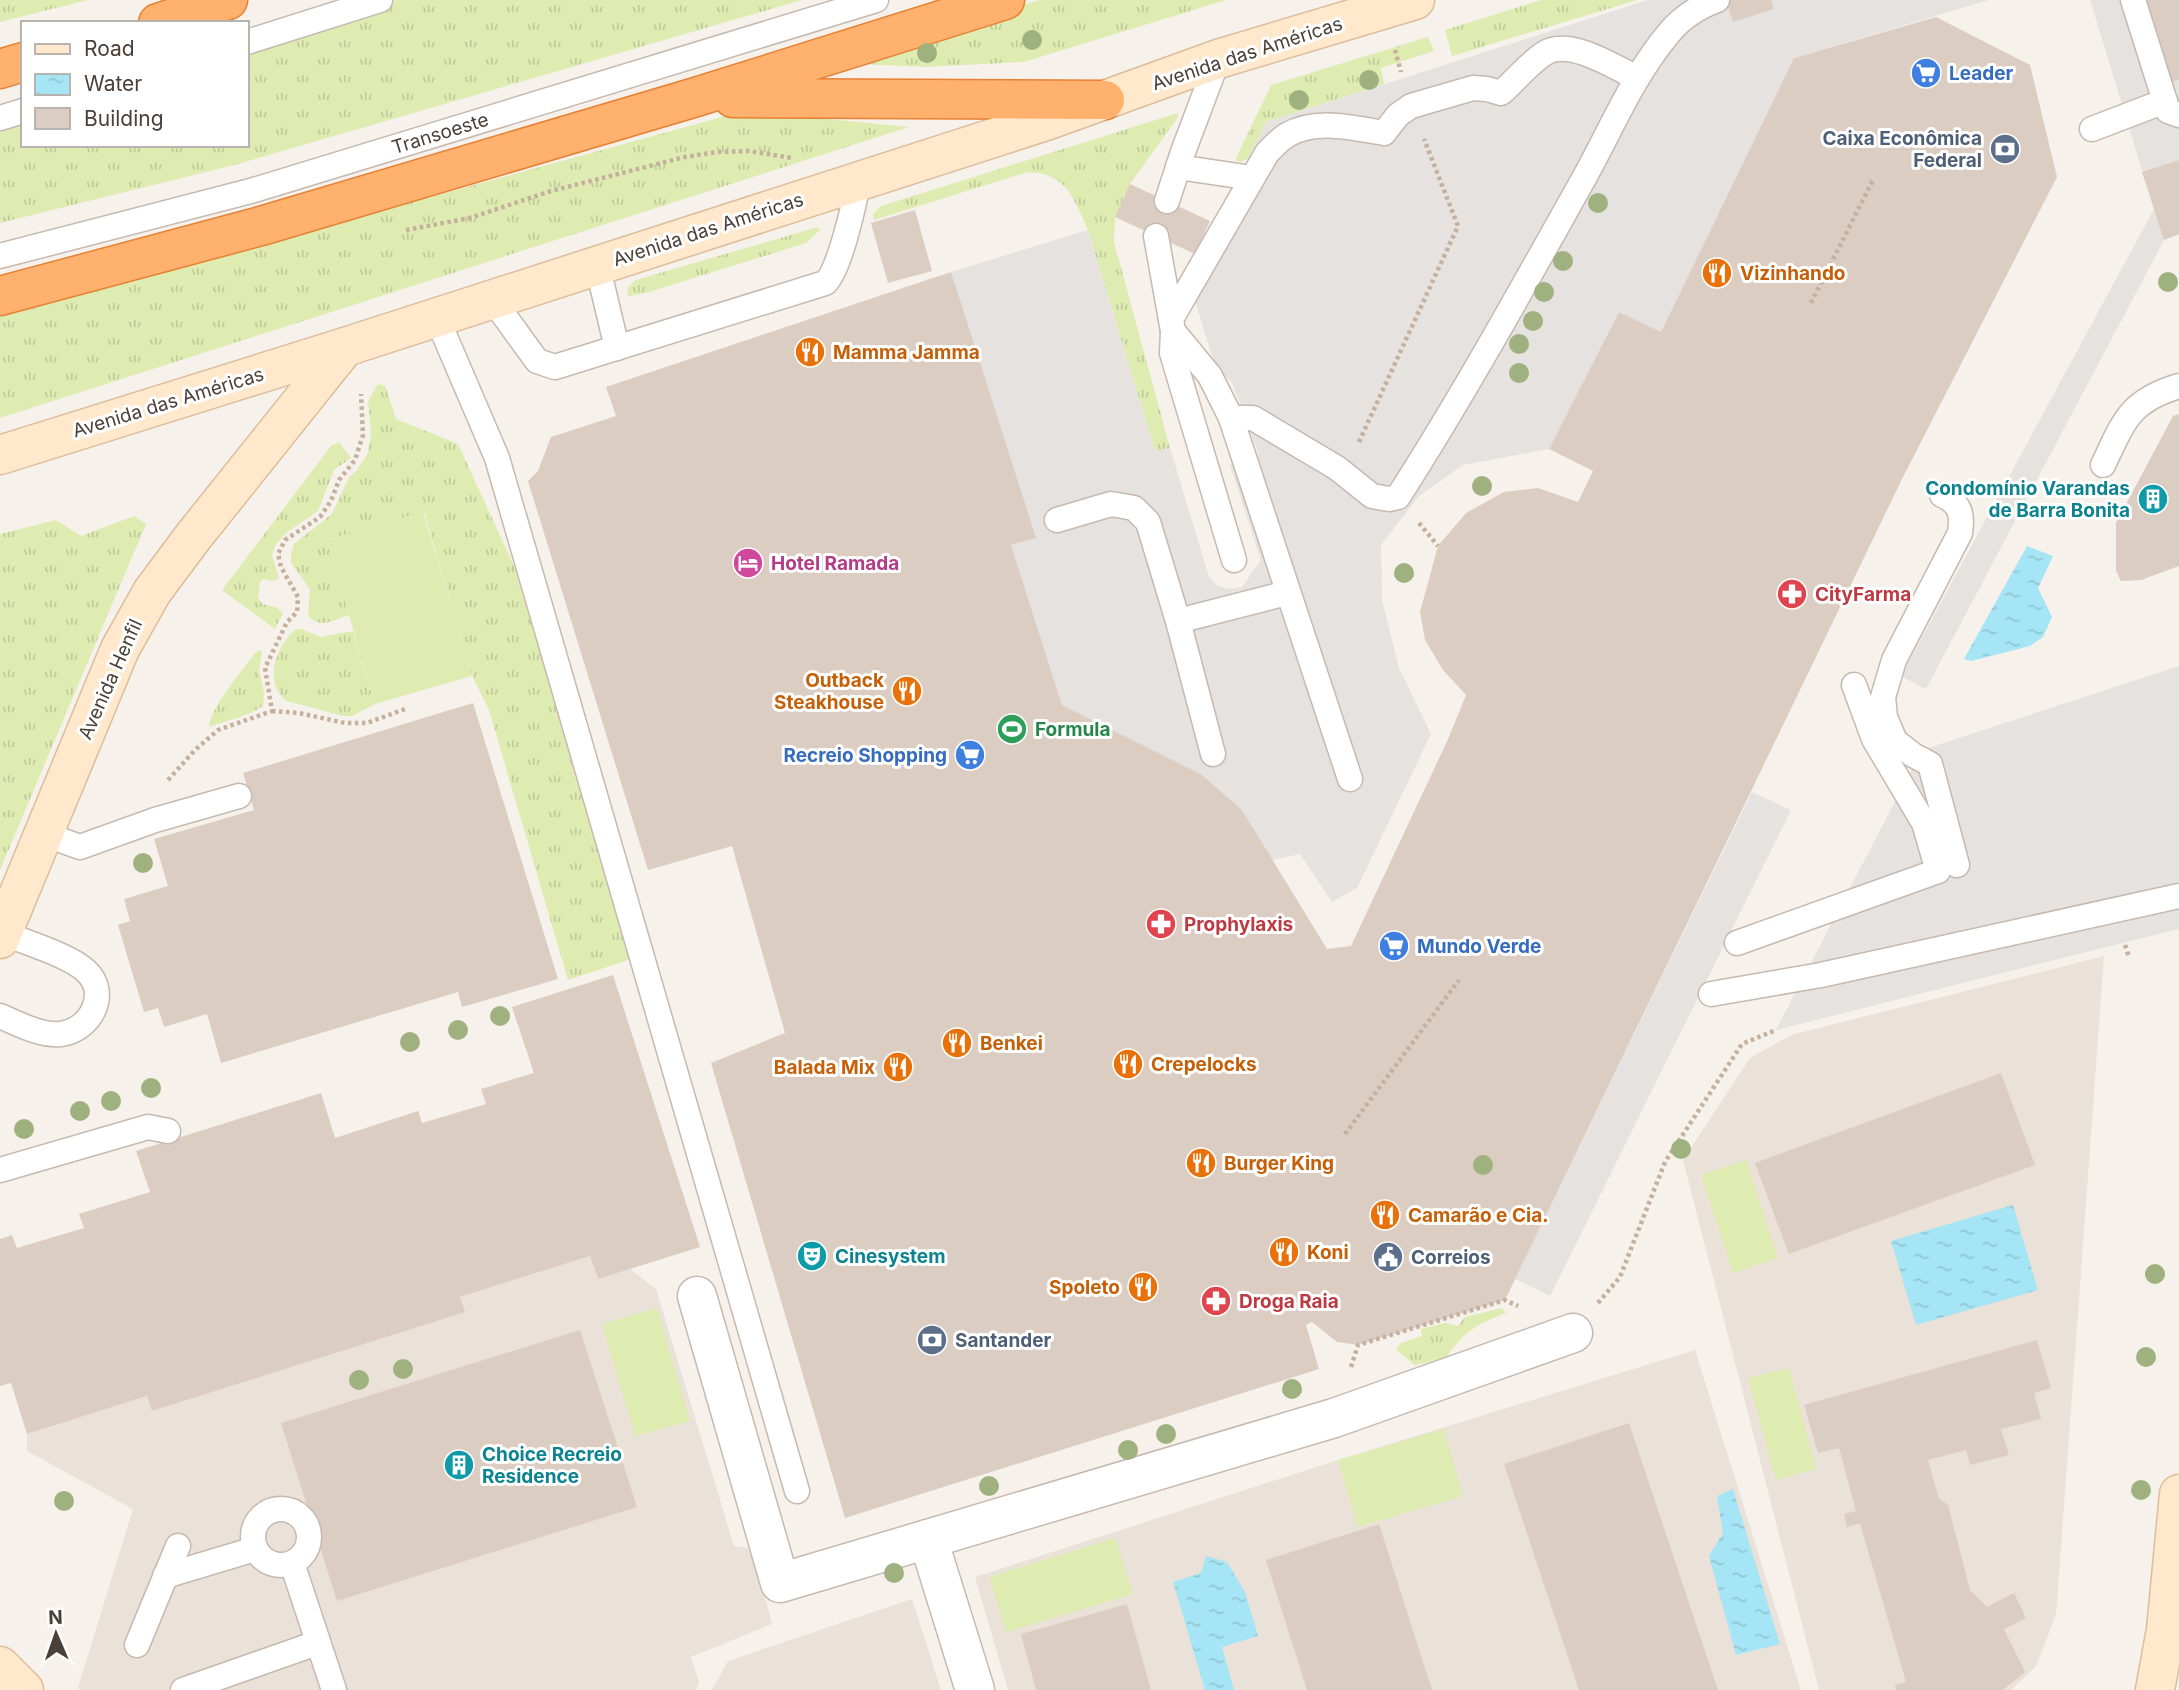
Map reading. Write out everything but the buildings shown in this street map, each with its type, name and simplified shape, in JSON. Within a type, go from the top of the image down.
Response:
[{"type":"highway","points":[[164,21],[228,0]]},
{"type":"highway","points":[[0,296],[261,226],[696,97],[1006,0]]},
{"type":"highway","points":[[0,69],[21,63]]},
{"type":"highway","points":[[696,97],[1105,100]]},
{"type":"main road","name":"Avenida das Américas","points":[[0,454],[439,317],[1105,100],[1218,59],[1415,0]]},
{"type":"main road","name":"Avenida Henfil","points":[[1,936],[120,649],[152,592],[345,347]]},
{"type":"main road","points":[[2155,1690],[2166,1630],[2179,1494]]},
{"type":"main road","points":[[0,1666],[24,1690]]},
{"type":"street","points":[[697,1296],[780,1583],[1334,1418],[1573,1333]]},
{"type":"street","points":[[928,1539],[975,1690]]},
{"type":"lane","points":[[248,42],[380,0]]},
{"type":"lane","name":"Transoeste","points":[[0,256],[254,190],[876,0]]},
{"type":"lane","points":[[1231,418],[1253,418],[1337,468],[1373,496],[1389,499],[1398,497],[1445,424],[1637,78],[1669,33],[1685,16],[1717,0]]},
{"type":"lane","points":[[2092,129],[2172,108],[2133,0]]},
{"type":"lane","points":[[1172,325],[1267,153],[1288,134],[1312,126],[1335,125],[1384,132],[1398,114],[1411,106],[1473,88],[1501,93],[1545,53],[1556,48],[1573,49],[1637,78]]},
{"type":"lane","points":[[1167,201],[1218,59]]},
{"type":"lane","points":[[0,118],[21,112]]},
{"type":"lane","points":[[1178,167],[1252,178]]},
{"type":"lane","points":[[492,299],[537,360],[555,367],[825,283],[831,279],[855,201],[858,181]]},
{"type":"lane","points":[[1156,236],[1172,325],[1172,353],[1234,560]]},
{"type":"lane","points":[[597,264],[617,348]]},
{"type":"lane","points":[[439,317],[497,458],[797,1491]]},
{"type":"lane","points":[[1172,325],[1210,376],[1231,418],[1350,779]]},
{"type":"lane","points":[[2103,465],[2129,414],[2148,397],[2179,386]]},
{"type":"lane","points":[[1942,495],[1958,505],[1961,514],[1960,533],[1894,660],[1883,697],[1885,717],[1895,741],[1930,764],[1948,868]]},
{"type":"lane","points":[[1057,520],[1111,504],[1135,508],[1148,522],[1178,621],[1213,754]]},
{"type":"lane","points":[[1178,621],[1287,593]]},
{"type":"lane","points":[[1854,685],[1874,739],[1948,868]]},
{"type":"lane","points":[[44,834],[80,847],[155,820],[239,796]]},
{"type":"lane","points":[[1737,943],[1948,868]]},
{"type":"lane","points":[[1711,995],[1821,975],[2179,896]]},
{"type":"lane","points":[[0,1016],[38,1032],[61,1034],[84,1026],[95,1009],[97,990],[86,971],[63,957],[1,936]]},
{"type":"lane","points":[[0,1170],[148,1127],[167,1131]]},
{"type":"lane","points":[[273,1510],[296,1514],[305,1523],[309,1534],[308,1545],[292,1563],[270,1564],[255,1549],[253,1537],[256,1525],[263,1516],[273,1510]]},
{"type":"lane","points":[[137,1645],[178,1546]]},
{"type":"lane","points":[[166,1576],[255,1549]]},
{"type":"lane","points":[[292,1563],[334,1690]]},
{"type":"lane","points":[[183,1690],[317,1643]]},
{"type":"path","points":[[1358,445],[1458,226],[1411,106],[1392,39]]},
{"type":"path","points":[[405,230],[470,218],[551,191],[685,157],[748,151],[797,159]]},
{"type":"path","points":[[1811,303],[1873,180]]},
{"type":"path","points":[[272,711],[265,668],[287,622],[297,612],[298,597],[281,566],[278,554],[285,540],[320,517],[339,480],[355,460],[363,435],[361,390]]},
{"type":"path","points":[[1398,497],[1438,546]]},
{"type":"path","points":[[155,820],[162,788],[172,773],[218,730],[272,711],[299,713],[345,723],[367,723],[405,709]]},
{"type":"path","points":[[1345,1133],[1459,980]]},
{"type":"path","points":[[1358,1345],[1505,1300],[1573,1333],[1620,1277],[1665,1162],[1742,1044],[1776,1030]]},
{"type":"shaded area","points":[[1648,0],[1989,0],[1794,58],[1661,332],[1619,312],[1549,449],[1463,465],[1419,496],[1381,545],[1382,600],[1399,668],[1431,734],[1357,888],[1332,902],[1300,854],[1272,860],[1242,810],[1201,774],[1062,705],[1011,545],[951,272],[1088,230],[1155,451],[1170,448],[1209,577],[1218,586],[1228,589],[1242,587],[1261,560],[1230,465],[1259,455],[1232,382],[1217,372],[1190,285],[1199,256],[1266,122]]},
{"type":"shaded area","points":[[2090,0],[2179,0],[2179,234],[2164,240],[1926,689],[1901,676],[2154,209]]},
{"type":"shaded area","points":[[2179,666],[2179,929],[1776,1030],[1922,750]]},
{"type":"shaded area","points":[[1752,792],[1791,810],[1550,1296],[1515,1279]]},
{"type":"shaded area","points":[[2104,956],[2056,1615],[2036,1666],[2011,1690],[1819,1690],[1683,1160],[1750,1058],[1791,1035]]},
{"type":"shaded area","points":[[590,1256],[598,1279],[630,1269],[656,1289],[734,1546],[752,1548],[772,1624],[691,1657],[699,1682],[696,1690],[78,1688],[133,1509],[27,1451],[27,1434],[147,1396],[464,1312],[460,1297]]},
{"type":"shaded area","points":[[1695,1350],[1801,1690],[1008,1690],[975,1577],[1338,1460]]},
{"type":"shaded area","points":[[912,1599],[941,1690],[712,1690],[728,1661]]},
{"type":"green space","points":[[0,0],[88,0],[0,22]]},
{"type":"green space","points":[[395,0],[802,0],[238,164],[0,223],[0,128],[21,122],[21,147],[248,147],[248,48]]},
{"type":"green space","points":[[1039,0],[1226,0],[1024,62],[925,67],[839,63]]},
{"type":"green space","points":[[1541,0],[1637,0],[1452,56],[1445,30]]},
{"type":"green space","points":[[1428,37],[1434,51],[1381,68],[1384,84],[1266,122],[1248,158],[1237,161],[1236,158],[1271,85]]},
{"type":"green space","points":[[744,111],[909,127],[0,418],[0,315]]},
{"type":"green space","points":[[1178,113],[1178,117],[1130,184],[1115,217],[1114,242],[1170,448],[1155,451],[1088,230],[1073,198],[1061,183],[1052,177],[1028,172],[874,220],[873,214],[881,206]]},
{"type":"green space","points":[[818,227],[820,230],[806,243],[646,293],[629,296],[627,294],[628,287],[636,280]]},
{"type":"green space","points":[[378,384],[385,386],[396,419],[458,444],[525,590],[634,958],[568,980],[489,710],[472,676],[424,512],[327,540],[349,615],[322,623],[312,620],[308,615],[310,589],[291,563],[294,544],[332,514],[349,477],[368,453],[371,433],[368,401]]},
{"type":"green space","points":[[339,442],[351,458],[334,470],[318,511],[286,533],[275,546],[272,555],[279,578],[275,581],[263,579],[260,582],[258,598],[262,604],[276,607],[283,613],[275,629],[222,590],[331,446]]},
{"type":"green space","points":[[423,512],[472,676],[375,704],[327,540]]},
{"type":"green space","points":[[134,516],[146,524],[0,870],[0,534],[56,520],[81,536]]},
{"type":"green space","points":[[296,629],[321,637],[353,631],[375,704],[352,716],[343,716],[287,701],[275,685],[275,665],[282,645]]},
{"type":"green space","points":[[259,650],[262,652],[259,671],[264,693],[263,706],[249,714],[209,727],[220,701]]},
{"type":"green space","points":[[1746,1160],[1778,1258],[1733,1273],[1701,1175]]},
{"type":"green space","points":[[657,1308],[690,1421],[635,1436],[602,1324]]},
{"type":"green space","points":[[1502,1308],[1506,1313],[1472,1330],[1446,1358],[1415,1365],[1396,1350],[1401,1343],[1422,1336],[1421,1329],[1445,1323],[1458,1326],[1465,1317]]},
{"type":"green space","points":[[1789,1368],[1816,1469],[1776,1480],[1748,1378]]},
{"type":"green space","points":[[1444,1429],[1463,1496],[1358,1527],[1338,1460]]},
{"type":"green space","points":[[1115,1538],[1133,1594],[1006,1632],[989,1577]]},
{"type":"water","points":[[2027,546],[2053,556],[2038,588],[2052,617],[2043,637],[2030,646],[1971,661],[1964,659]]},
{"type":"water","points":[[2013,1205],[2038,1290],[1916,1325],[1891,1241]]},
{"type":"water","points":[[1733,1489],[1780,1644],[1736,1655],[1709,1556],[1723,1533],[1717,1496]]},
{"type":"water","points":[[1206,1556],[1227,1562],[1245,1592],[1258,1636],[1222,1647],[1234,1690],[1205,1690],[1173,1582],[1201,1573]]},
{"type":"place","name":"Leader","points":[[1926,73]]},
{"type":"place","name":"Caixa Econômica Federal","points":[[2005,149]]},
{"type":"place","name":"Vizinhando","points":[[1717,273]]},
{"type":"place","name":"Mamma Jamma","points":[[810,352]]},
{"type":"place","name":"Condomínio Varandas de Barra Bonita","points":[[2153,499]]},
{"type":"place","name":"Hotel Ramada","points":[[748,563]]},
{"type":"place","name":"CityFarma","points":[[1792,594]]},
{"type":"place","name":"Outback Steakhouse","points":[[907,691]]},
{"type":"place","name":"Formula","points":[[1012,729]]},
{"type":"place","name":"Recreio Shopping","points":[[970,755]]},
{"type":"place","name":"Prophylaxis","points":[[1161,924]]},
{"type":"place","name":"Mundo Verde","points":[[1394,946]]},
{"type":"place","name":"Benkei","points":[[957,1043]]},
{"type":"place","name":"Crepelocks","points":[[1128,1064]]},
{"type":"place","name":"Balada Mix","points":[[898,1067]]},
{"type":"place","name":"Burger King","points":[[1201,1163]]},
{"type":"place","name":"Camarão e Cia.","points":[[1385,1215]]},
{"type":"place","name":"Koni","points":[[1284,1252]]},
{"type":"place","name":"Cinesystem","points":[[812,1256]]},
{"type":"place","name":"Correios","points":[[1388,1257]]},
{"type":"place","name":"Spoleto","points":[[1143,1287]]},
{"type":"place","name":"Droga Raia","points":[[1216,1301]]},
{"type":"place","name":"Santander","points":[[932,1340]]},
{"type":"place","name":"Choice Recreio Residence","points":[[459,1465]]}]
